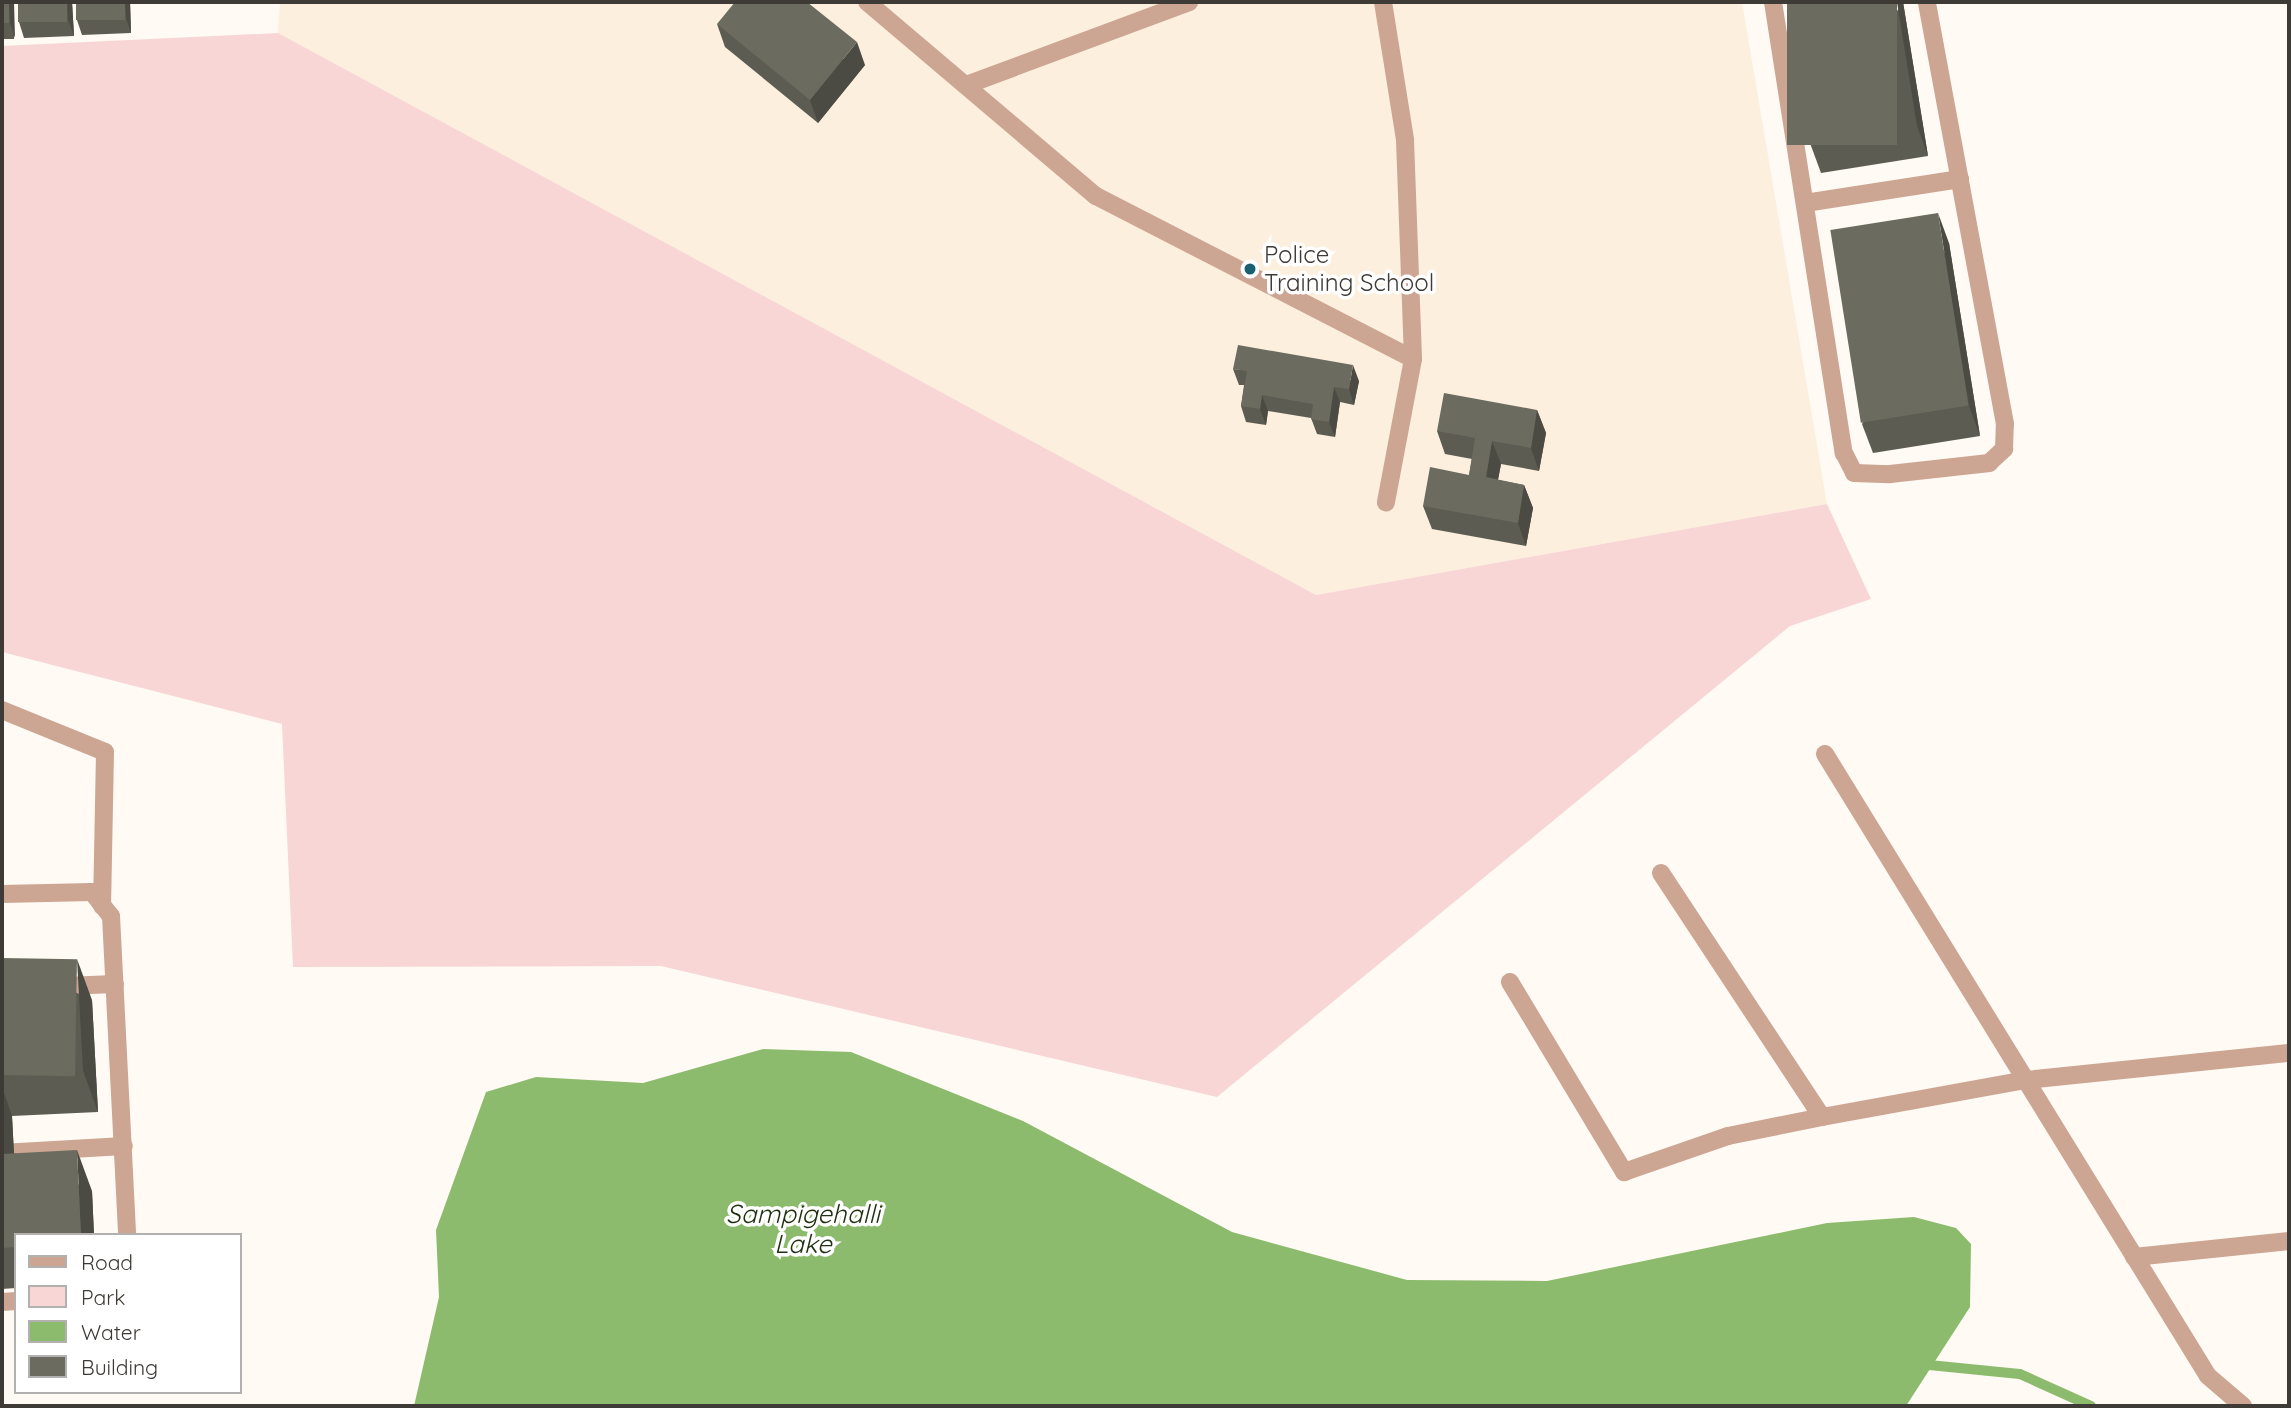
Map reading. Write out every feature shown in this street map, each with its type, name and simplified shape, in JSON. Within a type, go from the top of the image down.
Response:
[{"type":"street","points":[[867,2],[970,84],[1096,196],[1413,359]]},
{"type":"street","points":[[970,84],[1189,2]]},
{"type":"street","points":[[1383,2],[1405,140],[1413,359],[1386,502]]},
{"type":"street","points":[[1773,2],[1843,453],[1854,473],[1989,463],[2004,449],[2006,424],[1927,2]]},
{"type":"street","points":[[1805,203],[1960,179]]},
{"type":"street","points":[[2,710],[105,752],[103,906]]},
{"type":"street","points":[[1825,754],[2208,1377],[2243,1406]]},
{"type":"street","points":[[1661,873],[1822,1117]]},
{"type":"street","points":[[2,894],[92,892],[111,916],[127,1233]]},
{"type":"street","points":[[1510,982],[1624,1172],[1728,1136],[2026,1080],[2289,1053]]},
{"type":"street","points":[[40,986],[115,984]]},
{"type":"street","points":[[2,1153],[124,1146]]},
{"type":"street","points":[[2134,1257],[2289,1241]]},
{"type":"shaded area","name":"Police Training School","points":[[280,2],[1742,2],[1827,504],[1316,595],[278,33]]},
{"type":"green space","points":[[278,33],[1316,595],[1827,504],[1871,599],[1790,626],[1217,1097],[661,966],[293,967],[282,724],[2,652],[2,46]]},
{"type":"water","name":"Sampigehalli Lake","points":[[763,1049],[851,1052],[1023,1121],[1232,1232],[1407,1280],[1547,1281],[1827,1223],[1914,1217],[1956,1228],[1971,1244],[1970,1307],[1906,1406],[414,1406],[439,1297],[436,1230],[486,1092],[536,1077],[643,1083]]},
{"type":"building","points":[[2,2],[9,2],[9,23],[2,23]]},
{"type":"building","points":[[18,2],[67,2],[67,22],[18,22]]},
{"type":"building","points":[[76,2],[125,2],[125,20],[76,20]]},
{"type":"building","points":[[735,2],[807,2],[857,42],[810,100],[717,24]]},
{"type":"building","points":[[1787,2],[1897,2],[1897,145],[1787,145]]},
{"type":"building","points":[[1938,213],[1969,406],[1861,423],[1830,230]]},
{"type":"building","points":[[1238,345],[1353,365],[1349,389],[1334,387],[1329,422],[1311,419],[1313,404],[1262,395],[1260,409],[1241,406],[1247,371],[1233,369]]},
{"type":"building","points":[[1444,393],[1537,410],[1531,448],[1492,441],[1486,477],[1524,485],[1518,523],[1423,506],[1430,467],[1469,475],[1475,438],[1437,431]]},
{"type":"building","points":[[2,958],[77,959],[75,1076],[2,1075]]},
{"type":"building","points":[[77,1150],[81,1233],[14,1233],[14,1247],[2,1248],[2,1154]]},
{"type":"waterway","points":[[1919,1364],[2020,1374],[2091,1406]]},
{"type":"place","name":"Police Training School","points":[[1250,269]]}]
